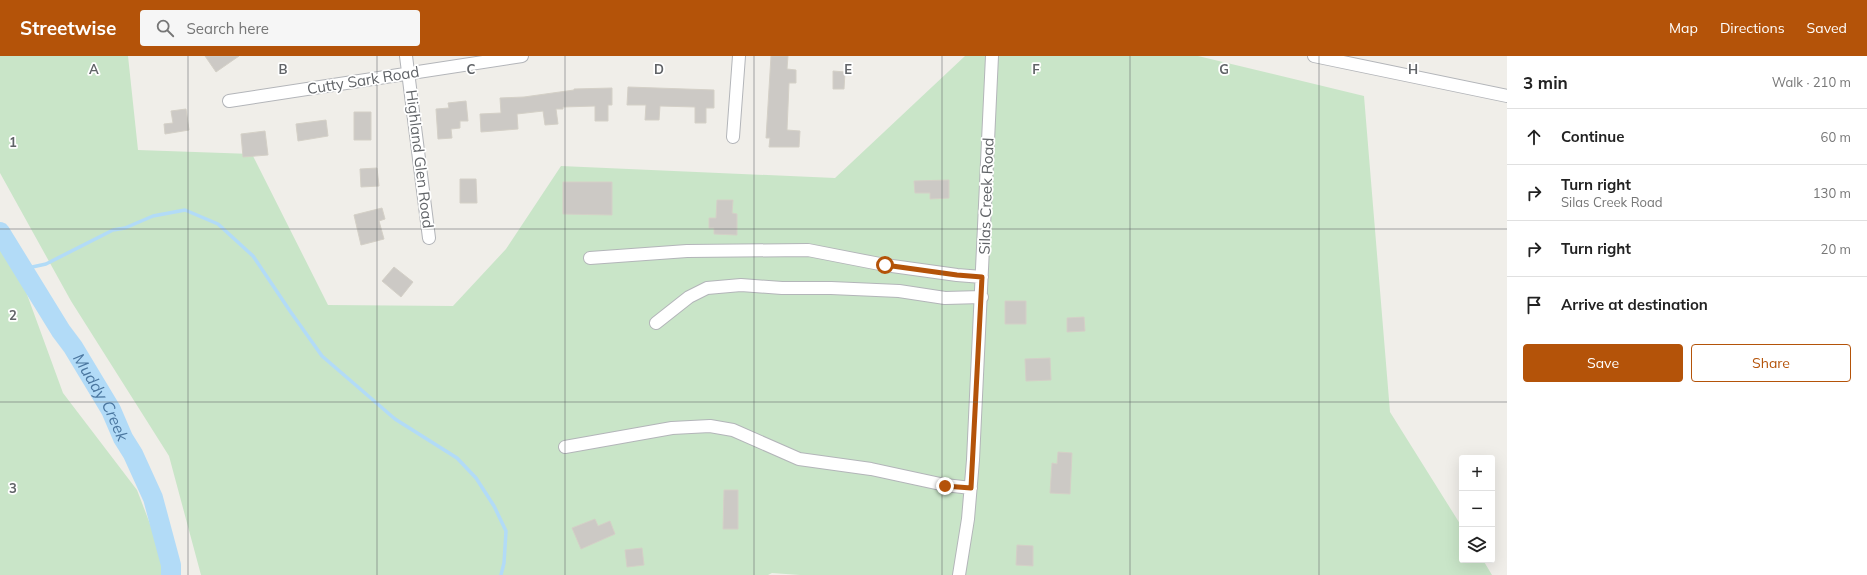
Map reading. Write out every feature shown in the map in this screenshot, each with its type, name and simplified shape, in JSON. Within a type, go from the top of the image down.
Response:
[{"type":"street","name":"Highland Glen Road","points":[[406,56],[430,238]]},
{"type":"street","name":"Cutty Sark Road","points":[[229,101],[409,72],[522,56]]},
{"type":"street","points":[[733,137],[739,56]]},
{"type":"street","name":"Silas Creek Road","points":[[959,575],[971,488],[982,296],[992,56]]},
{"type":"street","points":[[1314,56],[1507,96]]},
{"type":"street","points":[[590,258],[687,250],[808,250],[885,265],[982,277]]},
{"type":"street","points":[[656,323],[689,297],[707,288],[741,285],[782,288],[831,288],[899,291],[945,298],[982,296]]},
{"type":"street","points":[[565,447],[672,428],[710,426],[733,430],[799,459],[871,469],[945,486],[971,488]]},
{"type":"green space","points":[[0,56],[128,56],[138,150],[252,154],[328,305],[453,306],[506,249],[561,166],[835,178],[965,56],[1198,56],[1364,96],[1390,412],[1459,522],[1459,563],[1485,563],[1492,575],[800,575],[772,573],[768,575],[201,575],[169,456],[71,301],[0,173]]},
{"type":"green space","points":[[0,241],[21,278],[63,393],[137,490],[160,550],[164,575],[0,575]]},
{"type":"building","points":[[205,56],[239,56],[216,72]]},
{"type":"building","points":[[771,56],[788,56],[787,69],[796,70],[796,83],[789,83],[787,130],[800,131],[799,147],[769,147],[770,138],[766,138]]},
{"type":"building","points":[[833,71],[845,72],[844,89],[833,89]]},
{"type":"building","points":[[628,87],[714,90],[714,108],[706,108],[706,123],[695,123],[695,107],[660,106],[659,120],[645,120],[646,105],[627,105]]},
{"type":"building","points":[[612,88],[612,105],[608,105],[608,121],[595,121],[595,106],[563,107],[563,109],[556,109],[558,124],[545,125],[543,111],[517,114],[518,129],[481,132],[480,114],[501,113],[500,98],[524,97],[574,89]]},
{"type":"building","points":[[466,101],[468,121],[460,121],[460,128],[451,129],[452,138],[438,139],[436,109],[449,108],[448,103]]},
{"type":"building","points":[[186,109],[189,130],[165,134],[164,124],[173,123],[171,111]]},
{"type":"building","points":[[354,112],[371,112],[371,140],[354,140]]},
{"type":"building","points":[[326,120],[328,136],[298,141],[296,124]]},
{"type":"building","points":[[265,131],[268,155],[243,157],[241,134]]},
{"type":"building","points":[[377,168],[379,186],[361,187],[360,169]]},
{"type":"building","points":[[460,179],[476,179],[477,203],[460,203]]},
{"type":"building","points":[[949,180],[949,198],[930,199],[930,193],[915,193],[914,181]]},
{"type":"building","points":[[563,182],[612,182],[612,215],[563,214]]},
{"type":"building","points":[[717,200],[733,200],[732,213],[737,214],[737,235],[714,234],[714,228],[709,228],[709,218],[716,218]]},
{"type":"building","points":[[382,208],[385,219],[379,221],[384,239],[361,245],[354,215]]},
{"type":"building","points":[[394,267],[413,282],[401,297],[382,281]]},
{"type":"building","points":[[1005,301],[1026,301],[1026,324],[1005,324]]},
{"type":"building","points":[[1084,317],[1085,331],[1067,332],[1067,318]]},
{"type":"building","points":[[1050,358],[1051,380],[1026,381],[1025,359]]},
{"type":"building","points":[[1058,452],[1072,453],[1070,494],[1050,493],[1052,463],[1057,464]]},
{"type":"building","points":[[724,490],[738,490],[738,529],[723,529]]},
{"type":"building","points":[[595,519],[598,526],[610,521],[615,534],[581,549],[572,528]]},
{"type":"building","points":[[1017,545],[1033,546],[1033,566],[1016,565]]},
{"type":"building","points":[[642,548],[644,565],[627,567],[625,550]]},
{"type":"waterway","points":[[23,269],[46,264],[113,230],[125,228],[153,216],[185,210],[218,224],[253,256],[322,356],[395,419],[457,458],[476,478],[494,506],[506,531],[504,563],[501,575]]},
{"type":"waterway","name":"Muddy Creek","points":[[0,232],[111,410],[123,438],[133,454],[153,498],[171,565],[171,575]]},
{"type":"route","points":[[885,265],[982,277],[980,346],[971,488],[945,486]]}]
